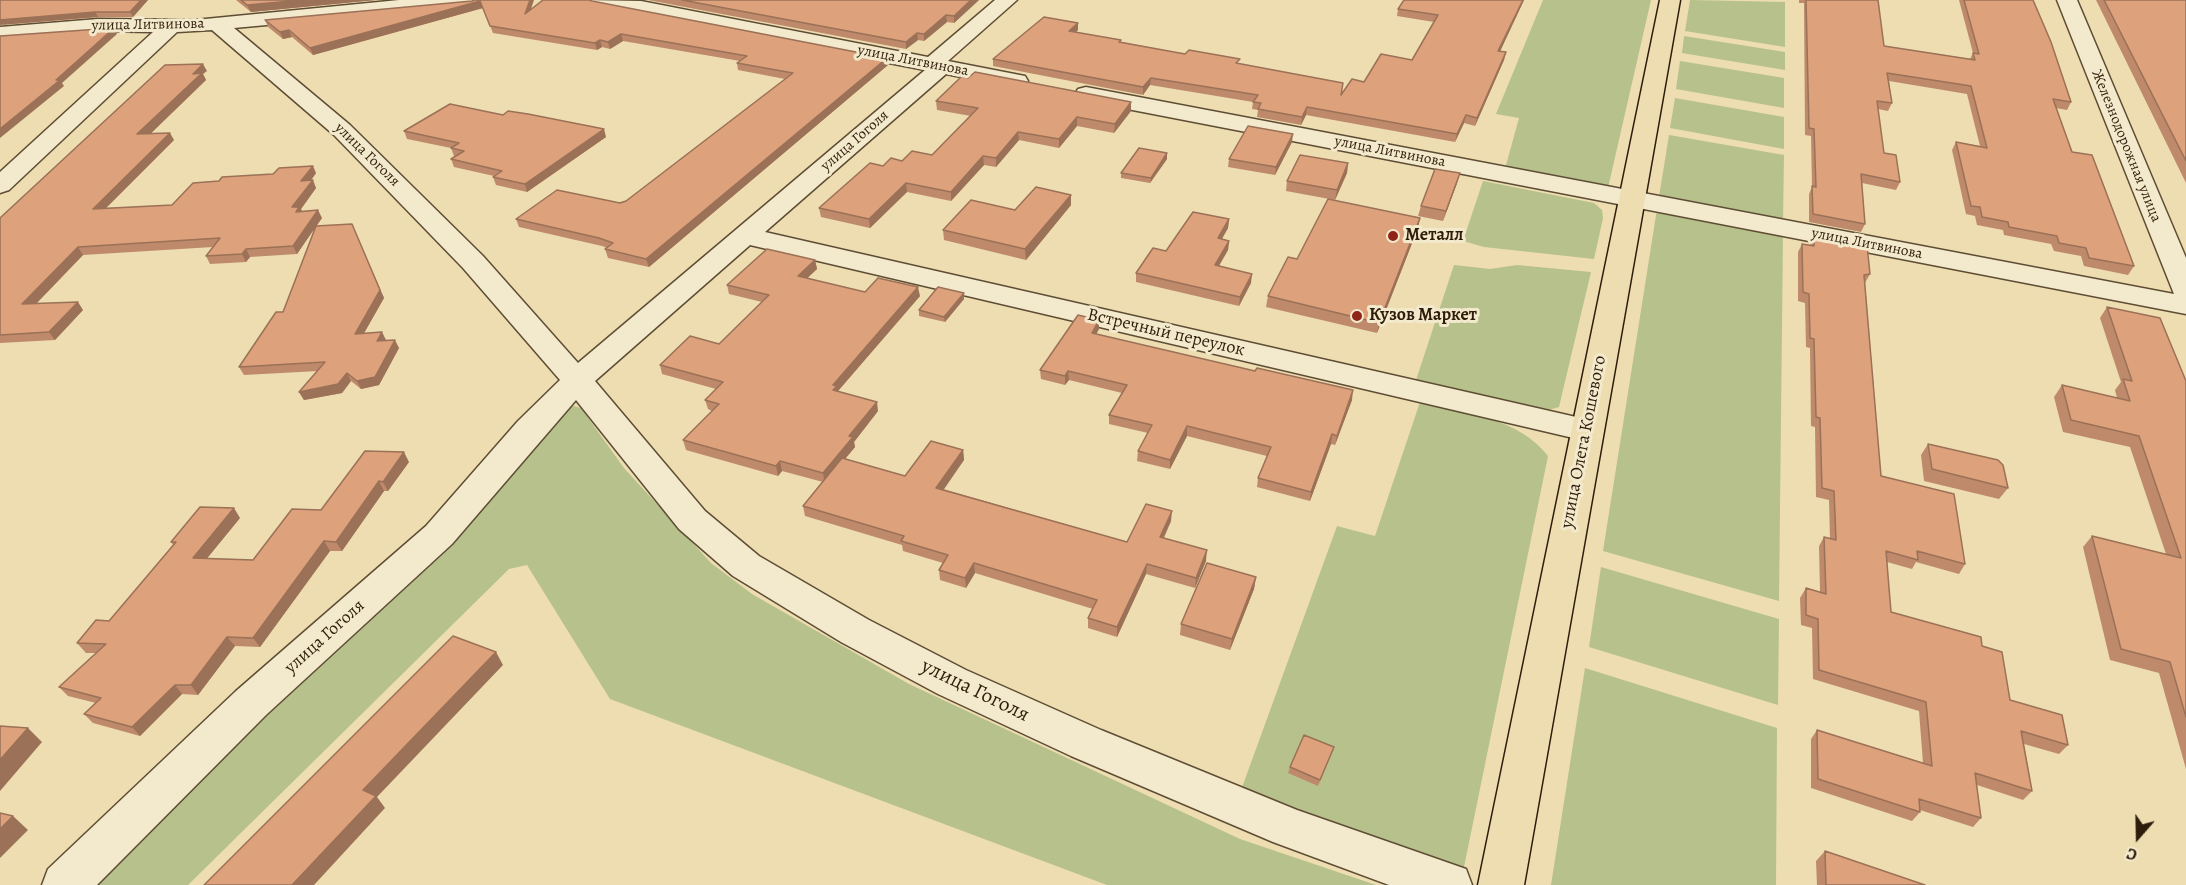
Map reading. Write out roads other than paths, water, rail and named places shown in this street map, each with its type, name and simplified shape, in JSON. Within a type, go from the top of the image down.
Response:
[{"type":"main road","name":"улица Олега Кошевого","points":[[1501,885],[1670,0]]},
{"type":"street","name":"улица Литвинова","points":[[0,33],[98,25],[170,27],[307,12],[474,0]]},
{"type":"street","name":"улица Литвинова","points":[[594,0],[641,7],[936,66],[2186,305]]},
{"type":"street","name":"улица Гоголя","points":[[65,885],[251,703],[439,535],[530,429],[577,380],[745,236],[936,66],[1006,0]]},
{"type":"street","name":"Железнодорожная улица","points":[[2067,0],[2186,291]]},
{"type":"street","name":"улица Гоголя","points":[[216,23],[342,130],[473,262],[577,380],[668,494],[719,546],[746,566],[835,620],[952,682],[1188,788],[1289,828],[1449,885]]},
{"type":"street","points":[[0,185],[170,27]]},
{"type":"street","name":"Встречный переулок","points":[[745,236],[1587,430]]},
{"type":"place","name":"Металл","points":[[1393,236]]},
{"type":"place","name":"Кузов Маркет","points":[[1357,316]]}]
